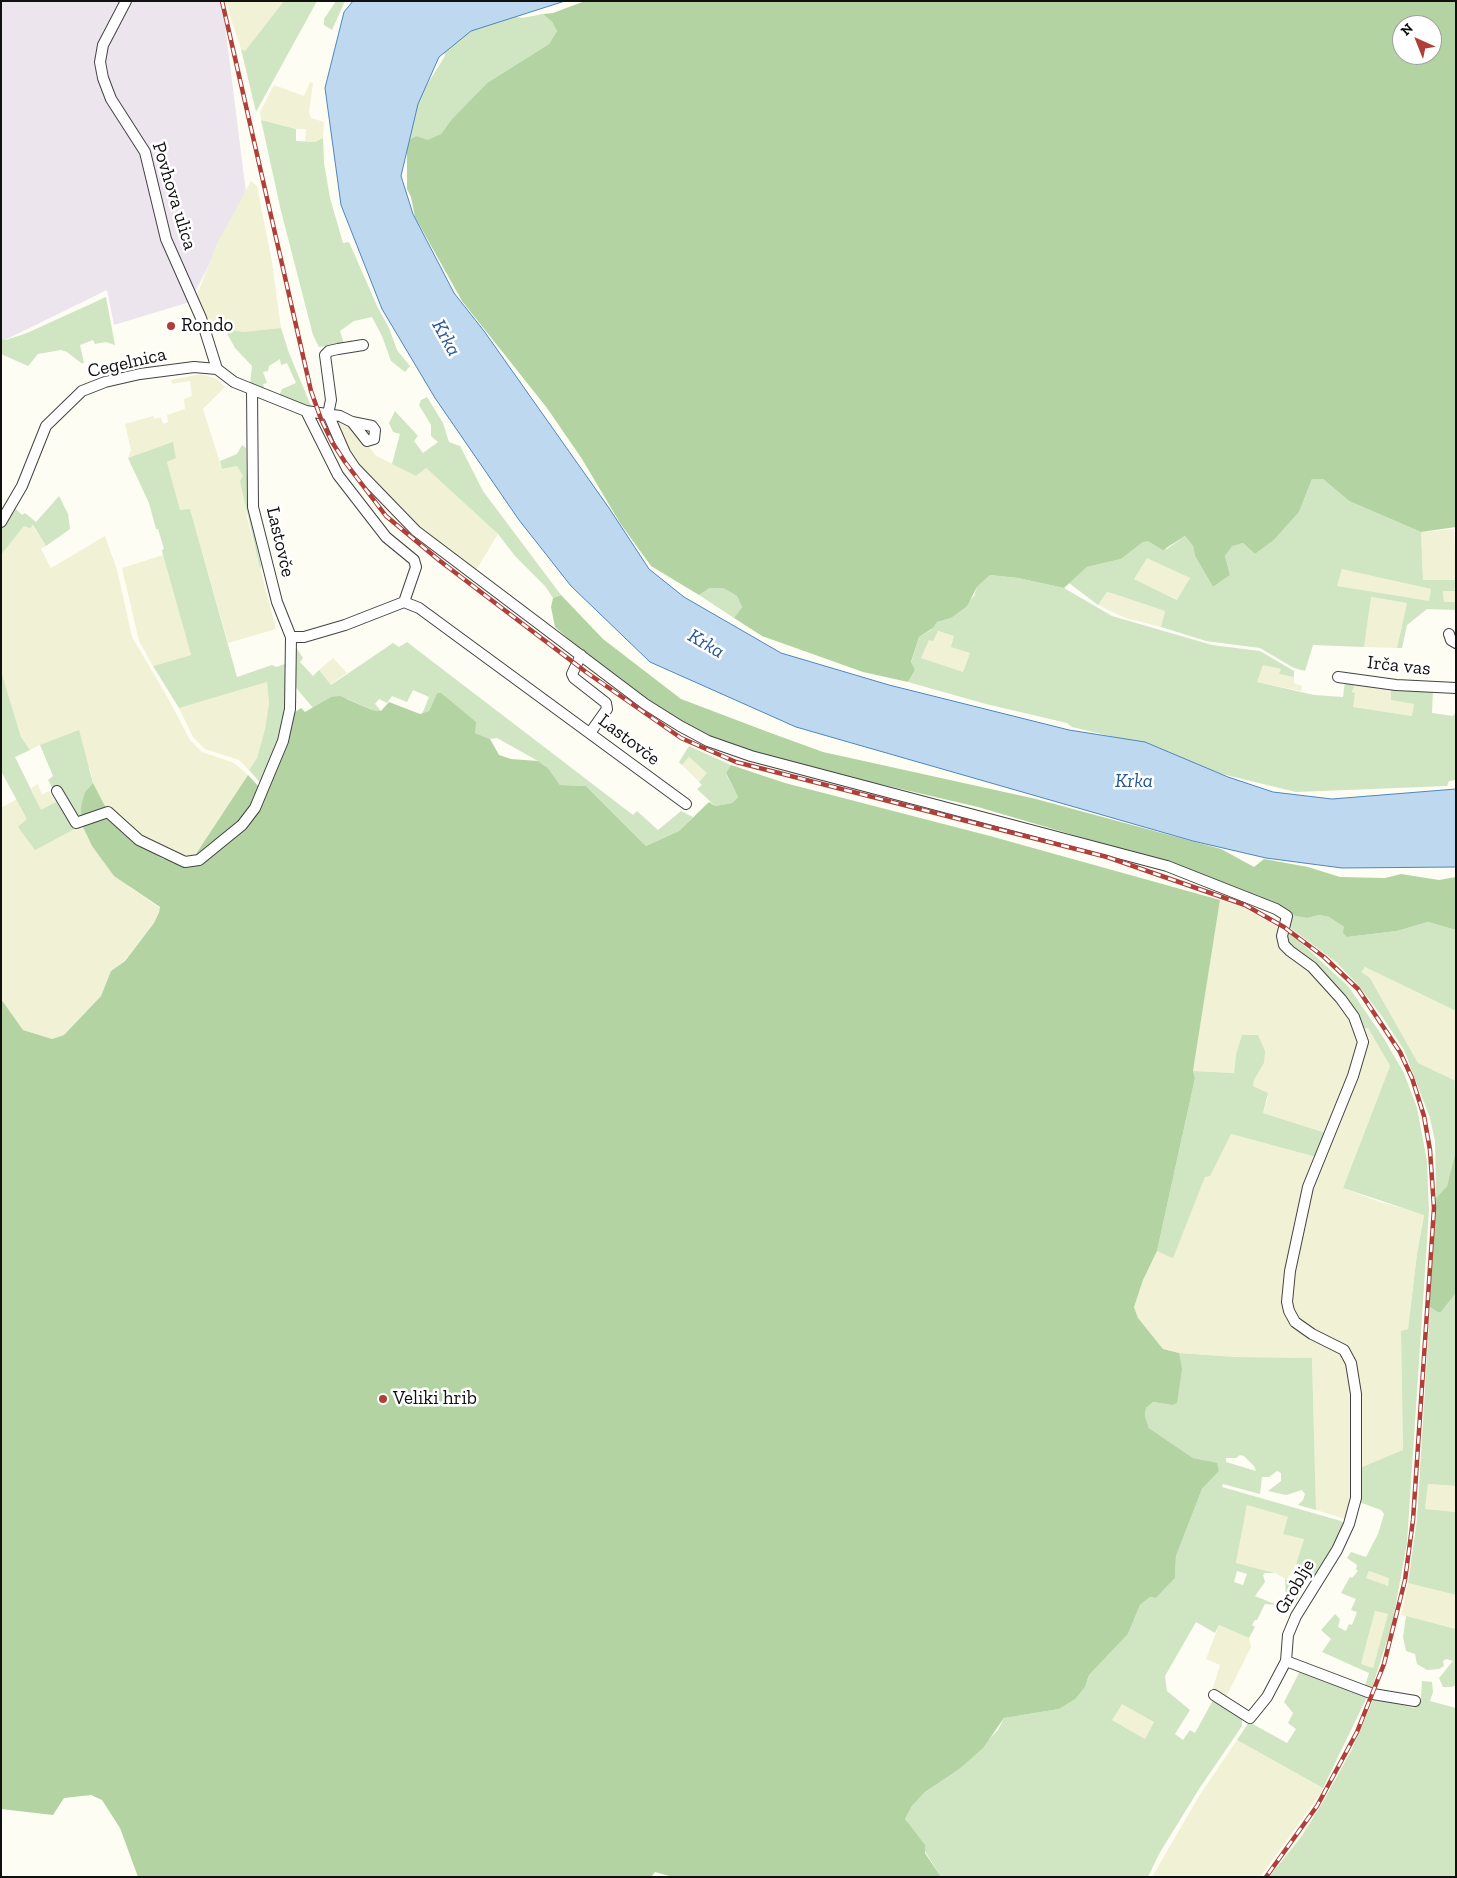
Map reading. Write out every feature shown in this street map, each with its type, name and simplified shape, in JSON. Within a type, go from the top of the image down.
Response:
[{"type":"street","name":"Povhova ulica","points":[[126,1],[103,45],[100,62],[103,78],[114,104],[145,152],[166,239],[202,318],[217,369]]},
{"type":"street","points":[[363,345],[328,351],[325,355],[330,400],[328,414],[345,453],[355,468],[416,531],[581,655],[572,674],[574,678],[606,703],[607,709],[590,733]]},
{"type":"street","name":"Cegelnica","points":[[1,522],[22,486],[46,426],[82,391],[105,382],[140,374],[194,367],[217,369]]},
{"type":"street","points":[[217,369],[234,382],[252,390],[306,411],[340,416],[352,422]]},
{"type":"street","name":"Lastovče","points":[[252,390],[253,507],[277,602],[291,637]]},
{"type":"street","points":[[57,791],[76,823],[108,812],[138,840],[185,862],[199,860],[242,825],[255,808],[264,789],[283,741],[290,709],[291,637],[304,637],[345,625],[404,602],[416,567],[414,560],[386,537],[338,475],[306,411]]},
{"type":"street","name":"Lastovče","points":[[404,602],[426,614],[686,804]]},
{"type":"street","name":"Irča vas","points":[[1449,634],[1451,640],[1456,643]]},
{"type":"street","name":"Groblje","points":[[581,655],[644,704],[708,741],[751,756],[1167,866],[1276,909],[1287,916],[1282,936],[1284,944],[1290,952],[1312,967],[1341,999],[1354,1017],[1363,1042],[1353,1076],[1308,1187],[1290,1271],[1287,1302],[1295,1322],[1312,1334],[1344,1350],[1351,1363],[1356,1394],[1356,1498],[1349,1524],[1337,1550],[1296,1616],[1288,1635],[1286,1661],[1267,1697],[1250,1718],[1214,1695]]},
{"type":"street","name":"Irča vas","points":[[1338,677],[1396,685],[1456,688]]},
{"type":"street","points":[[1286,1661],[1373,1694],[1415,1701]]},
{"type":"shaded area","points":[[1,1],[222,1],[246,192],[190,302],[114,325],[107,290],[1,342]]},
{"type":"green space","points":[[225,1],[284,1],[245,51],[241,49]]},
{"type":"green space","points":[[284,1],[317,1],[256,112],[241,49],[245,51]]},
{"type":"green space","points":[[336,1],[345,1],[332,30],[324,25],[324,19]]},
{"type":"green space","points":[[585,1],[1456,1],[1456,527],[1421,532],[1349,501],[1323,479],[1312,479],[1299,512],[1274,540],[1255,554],[1243,543],[1232,546],[1225,556],[1230,575],[1213,587],[1195,556],[1193,546],[1185,536],[1163,550],[1148,541],[1143,542],[1121,559],[1087,567],[1064,588],[1018,578],[990,575],[977,587],[967,606],[951,618],[937,622],[933,628],[919,637],[911,662],[915,670],[908,682],[863,672],[762,636],[734,618],[742,607],[737,596],[723,588],[710,588],[699,595],[651,566],[620,523],[582,459],[547,408],[462,301],[415,217],[411,197],[407,189],[407,141],[416,136],[428,140],[441,134],[451,120],[487,83],[549,44],[557,31],[552,22],[543,14],[553,13]]},
{"type":"green space","points":[[543,14],[552,22],[557,31],[549,44],[487,83],[451,120],[441,134],[428,141],[416,136],[407,141],[408,126],[423,91],[445,56],[443,47],[460,34],[514,16],[522,18]]},
{"type":"green space","points":[[310,82],[313,83],[309,112],[311,118],[324,122],[323,138],[315,142],[305,141],[306,129],[296,129],[261,120],[260,112],[274,85],[304,96]]},
{"type":"green space","points":[[261,120],[296,129],[296,141],[315,142],[323,138],[324,163],[330,198],[343,243],[349,242],[378,308],[389,328],[397,350],[410,366],[405,372],[391,361],[382,336],[372,317],[354,321],[340,331],[344,344],[319,347],[313,335],[281,211]]},
{"type":"green space","points":[[251,181],[257,186],[272,262],[281,328],[243,332],[209,327],[197,295],[217,244]]},
{"type":"green space","points":[[106,297],[115,345],[106,342],[95,344],[93,340],[80,345],[84,363],[61,350],[38,354],[28,366],[1,354],[1,339],[6,340],[27,333]]},
{"type":"green space","points":[[224,328],[243,332],[281,328],[289,353],[311,406],[309,409],[279,396],[282,389],[296,383],[287,363],[281,365],[280,359],[269,366],[268,371],[263,372],[267,383],[263,384],[264,388],[261,389],[250,385],[252,366],[235,348]]},
{"type":"green space","points":[[201,374],[217,379],[225,387],[203,409],[222,469],[237,466],[243,476],[247,518],[276,629],[228,643],[190,509],[180,511],[167,462],[176,458],[173,443],[128,458],[131,450],[125,424],[153,416],[155,419],[161,417],[163,424],[168,422],[167,415],[185,409],[184,399],[192,396],[190,381],[172,384],[171,380]]},
{"type":"green space","points":[[427,397],[443,423],[449,442],[460,446],[483,491],[561,595],[553,598],[545,586],[515,556],[498,534],[426,468],[416,476],[392,464],[400,434],[393,432],[389,423],[395,411],[418,436],[414,441],[423,453],[438,442],[431,436],[431,425],[419,405],[421,400]]},
{"type":"green space","points":[[343,420],[364,439],[375,455],[416,476],[426,468],[498,534],[475,572],[419,531],[356,467],[337,424]]},
{"type":"green space","points":[[173,442],[176,458],[167,462],[180,510],[190,509],[237,677],[272,665],[276,667],[288,663],[283,730],[263,786],[249,770],[257,758],[265,729],[269,703],[267,682],[179,708],[153,666],[191,655],[163,555],[162,550],[164,549],[158,529],[156,529],[149,503],[128,458]]},
{"type":"green space","points":[[242,445],[246,448],[248,509],[261,566],[260,569],[240,481],[243,476],[237,466],[222,469],[220,461],[237,454]]},
{"type":"green space","points":[[1312,479],[1323,479],[1349,501],[1421,532],[1423,580],[1456,580],[1456,591],[1443,591],[1444,602],[1456,602],[1456,610],[1427,609],[1407,625],[1402,648],[1397,648],[1407,603],[1371,597],[1364,647],[1313,645],[1305,671],[1294,668],[1260,648],[1206,641],[1161,627],[1165,611],[1111,593],[1107,592],[1098,605],[1069,583],[1087,567],[1121,559],[1147,540],[1167,549],[1185,536],[1193,546],[1195,556],[1213,587],[1230,575],[1225,556],[1232,545],[1243,543],[1255,554],[1274,540],[1299,512]],"holes":[[[1147,558],[1190,578],[1177,600],[1134,579]],[[1342,569],[1431,589],[1429,601],[1337,586]]]},
{"type":"green space","points":[[59,496],[68,514],[70,529],[46,546],[33,525],[30,528],[24,526],[1,555],[1,525],[15,508],[22,515],[25,513],[36,522]]},
{"type":"green space","points":[[32,525],[46,546],[41,549],[51,568],[105,536],[117,570],[132,637],[190,740],[202,752],[234,763],[248,775],[192,860],[163,859],[147,849],[129,835],[105,806],[93,783],[90,768],[40,745],[30,750],[21,737],[1,671],[1,555],[24,526]]},
{"type":"green space","points":[[1454,529],[1456,580],[1423,580],[1421,532]]},
{"type":"green space","points":[[163,555],[191,655],[153,666],[139,641],[122,568]]},
{"type":"green space","points":[[1147,557],[1190,578],[1178,600],[1134,579]]},
{"type":"green space","points":[[1342,568],[1431,589],[1429,602],[1337,586]]},
{"type":"green space","points":[[990,575],[1018,578],[1064,588],[1112,616],[1212,645],[1260,651],[1294,671],[1294,677],[1279,674],[1281,669],[1263,665],[1257,682],[1314,695],[1343,697],[1345,681],[1356,682],[1352,692],[1355,693],[1353,707],[1412,716],[1414,704],[1391,700],[1391,687],[1433,690],[1432,713],[1453,716],[1456,712],[1456,780],[1449,781],[1447,786],[1296,792],[1222,774],[1140,743],[1072,727],[1067,723],[986,704],[908,682],[915,670],[911,663],[919,637],[931,630],[937,622],[951,618],[974,596],[977,587]],"holes":[[[938,631],[954,636],[951,647],[970,653],[963,672],[921,658],[929,640],[933,641]]]},
{"type":"green space","points":[[710,588],[723,588],[737,596],[742,607],[734,618],[699,595]]},
{"type":"green space","points":[[1443,591],[1456,591],[1456,602],[1444,602]]},
{"type":"green space","points":[[1107,592],[1165,611],[1161,627],[1125,618],[1098,605]]},
{"type":"green space","points":[[561,595],[603,639],[681,699],[768,732],[823,752],[1036,799],[1221,849],[1254,867],[1264,859],[1308,867],[1340,877],[1385,878],[1401,874],[1439,880],[1456,877],[1456,930],[1428,922],[1397,931],[1347,937],[1343,933],[1344,927],[1329,917],[1319,915],[1307,918],[1291,915],[1272,902],[1169,863],[978,807],[807,767],[735,746],[681,725],[600,666],[555,627],[551,607],[553,598]]},
{"type":"green space","points":[[1370,597],[1407,603],[1397,648],[1364,647]]},
{"type":"green space","points":[[937,631],[955,636],[970,653],[963,672],[921,658],[929,640]]},
{"type":"green space","points":[[407,642],[633,815],[637,811],[658,830],[681,811],[693,817],[679,831],[646,846],[586,786],[560,785],[548,768],[538,761],[497,738],[490,739],[475,733],[437,693],[429,711],[422,714],[429,697],[413,690],[407,702],[392,696],[387,703],[379,699],[375,704],[381,711],[372,710],[348,699],[331,697],[313,708],[293,684],[295,646],[303,658],[300,662],[313,676],[319,670],[331,685],[393,643],[399,647]]},
{"type":"green space","points":[[333,658],[347,673],[330,685],[319,670]]},
{"type":"green space","points":[[1263,665],[1281,669],[1280,674],[1294,677],[1294,683],[1302,686],[1301,691],[1256,682]]},
{"type":"green space","points":[[1,671],[21,737],[30,750],[15,757],[41,810],[56,802],[69,821],[82,825],[35,850],[18,827],[27,819],[1,771]]},
{"type":"green space","points":[[267,682],[269,703],[265,729],[257,758],[249,770],[239,760],[205,749],[193,737],[179,708]]},
{"type":"green space","points":[[1356,682],[1391,687],[1414,704],[1413,716],[1352,707],[1355,693],[1352,693]]},
{"type":"green space","points":[[437,693],[441,693],[476,722],[475,733],[490,739],[499,755],[511,759],[538,761],[548,768],[560,785],[586,786],[646,846],[679,831],[709,802],[715,806],[732,803],[738,797],[726,773],[731,765],[785,783],[990,836],[1220,900],[1193,1071],[1195,1078],[1157,1251],[1143,1280],[1134,1307],[1138,1318],[1163,1349],[1179,1353],[1182,1369],[1177,1403],[1172,1405],[1153,1402],[1146,1408],[1145,1416],[1149,1428],[1193,1458],[1217,1463],[1219,1471],[1202,1489],[1176,1556],[1175,1578],[1156,1598],[1150,1597],[1140,1605],[1128,1634],[1089,1675],[1085,1687],[1075,1699],[1059,1709],[1004,1718],[983,1748],[958,1770],[925,1792],[912,1806],[905,1819],[925,1845],[925,1853],[941,1877],[673,1877],[655,1872],[651,1877],[138,1877],[120,1828],[102,1800],[91,1795],[64,1798],[53,1815],[1,1809],[1,999],[23,1030],[52,1039],[64,1035],[101,996],[111,971],[125,961],[154,923],[159,912],[160,907],[114,876],[92,846],[82,825],[81,807],[85,792],[93,783],[105,806],[129,835],[163,859],[182,861],[192,860],[248,775],[261,789],[253,807],[230,832],[200,856],[204,860],[247,823],[257,810],[282,747],[291,715],[301,708],[305,712],[331,697],[340,696],[372,710],[381,711],[389,702],[420,714],[429,711]]},
{"type":"green space","points":[[79,730],[93,783],[85,792],[82,821],[61,803],[48,780],[53,776],[40,745]]},
{"type":"green space","points":[[689,746],[731,765],[726,774],[738,797],[732,803],[715,806],[697,789],[702,785],[699,782],[707,773],[689,757],[682,765],[679,762]]},
{"type":"green space","points":[[689,757],[707,773],[699,782],[682,765]]},
{"type":"green space","points":[[38,784],[42,795],[49,791],[56,802],[41,811],[31,788]]},
{"type":"green space","points":[[17,799],[28,819],[82,825],[92,846],[128,886],[160,908],[154,923],[124,961],[111,971],[101,996],[64,1035],[52,1039],[23,1030],[1,999],[1,808]]},
{"type":"green space","points":[[1220,900],[1243,907],[1280,929],[1309,968],[1350,1017],[1359,1047],[1326,1133],[1263,1113],[1268,1097],[1264,1091],[1253,1086],[1254,1080],[1264,1063],[1236,1055],[1234,1073],[1193,1071]]},
{"type":"green space","points":[[1291,915],[1307,918],[1319,915],[1329,917],[1344,927],[1347,937],[1397,931],[1428,922],[1456,930],[1456,1011],[1365,967],[1361,972],[1370,978],[1418,1063],[1456,1081],[1456,1150],[1447,1186],[1436,1198],[1435,1141],[1430,1118],[1404,1050],[1358,985],[1336,962],[1289,927]]},
{"type":"green space","points":[[1287,930],[1348,986],[1383,1037],[1404,1073],[1417,1108],[1427,1161],[1429,1211],[1407,1543],[1392,1625],[1371,1691],[1364,1689],[1369,1673],[1322,1652],[1331,1639],[1321,1630],[1335,1614],[1340,1619],[1338,1627],[1346,1631],[1349,1624],[1352,1625],[1357,1612],[1351,1610],[1356,1599],[1341,1593],[1350,1577],[1352,1578],[1358,1571],[1356,1569],[1357,1565],[1347,1558],[1351,1552],[1366,1557],[1378,1534],[1384,1514],[1381,1510],[1359,1502],[1360,1468],[1403,1450],[1401,1331],[1408,1329],[1417,1254],[1424,1215],[1343,1188],[1390,1066],[1368,1028],[1363,1029],[1286,942]],"holes":[[[1369,1571],[1389,1578],[1388,1586],[1366,1578]],[[1375,1611],[1388,1614],[1373,1668],[1361,1664]]]},
{"type":"green space","points":[[1365,967],[1456,1011],[1456,1081],[1418,1063],[1370,978],[1360,972]]},
{"type":"green space","points":[[1368,1028],[1390,1066],[1343,1188],[1380,1202],[1424,1214],[1408,1329],[1401,1331],[1403,1451],[1360,1468],[1359,1436],[1343,1344],[1314,1333],[1297,1320],[1290,1303],[1302,1218],[1339,1113],[1363,1029]]},
{"type":"green space","points":[[1242,1035],[1258,1035],[1265,1051],[1264,1063],[1254,1080],[1253,1086],[1268,1093],[1263,1113],[1326,1133],[1316,1157],[1231,1134],[1210,1176],[1205,1177],[1173,1258],[1157,1251],[1195,1078],[1193,1071],[1234,1073],[1236,1055]]},
{"type":"green space","points":[[1231,1134],[1316,1157],[1298,1218],[1289,1318],[1338,1348],[1350,1368],[1354,1487],[1345,1519],[1316,1510],[1312,1358],[1235,1357],[1179,1353],[1163,1349],[1138,1318],[1134,1307],[1143,1280],[1157,1251],[1173,1257],[1205,1177]]},
{"type":"green space","points":[[1456,1150],[1456,1293],[1441,1312],[1438,1312],[1430,1307],[1436,1198],[1447,1186]]},
{"type":"green space","points":[[1456,1293],[1456,1486],[1428,1484],[1425,1509],[1456,1512],[1456,1595],[1408,1583],[1417,1519],[1430,1307],[1441,1312]]},
{"type":"green space","points":[[1179,1353],[1235,1357],[1312,1358],[1316,1510],[1298,1505],[1303,1500],[1305,1494],[1302,1490],[1286,1495],[1268,1491],[1281,1481],[1281,1473],[1277,1471],[1269,1477],[1262,1477],[1260,1494],[1223,1484],[1222,1487],[1341,1521],[1345,1524],[1319,1578],[1296,1564],[1304,1539],[1283,1534],[1288,1517],[1247,1505],[1236,1563],[1275,1573],[1265,1573],[1263,1575],[1265,1582],[1255,1596],[1277,1605],[1265,1604],[1257,1620],[1252,1625],[1255,1627],[1249,1638],[1219,1625],[1215,1633],[1196,1622],[1165,1676],[1167,1691],[1190,1710],[1175,1734],[1183,1740],[1190,1730],[1195,1733],[1212,1702],[1215,1701],[1242,1718],[1242,1726],[1199,1789],[1159,1854],[1148,1877],[941,1877],[905,1819],[912,1806],[925,1792],[958,1770],[998,1730],[1004,1718],[1059,1709],[1085,1687],[1089,1675],[1128,1634],[1140,1605],[1150,1597],[1156,1598],[1175,1578],[1176,1556],[1202,1489],[1219,1471],[1206,1461],[1193,1458],[1149,1428],[1145,1416],[1146,1408],[1153,1402],[1172,1405]],"holes":[[[1240,1455],[1244,1456],[1254,1466],[1256,1471],[1226,1462],[1226,1458],[1236,1458]],[[1237,1571],[1247,1574],[1243,1585],[1234,1582]],[[1122,1704],[1154,1722],[1145,1739],[1112,1720]]]},
{"type":"green space","points":[[1428,1484],[1456,1486],[1456,1512],[1425,1509]]},
{"type":"green space","points":[[1247,1505],[1288,1517],[1304,1539],[1296,1564],[1287,1580],[1275,1573],[1236,1563]]},
{"type":"green space","points":[[1369,1571],[1390,1578],[1387,1586],[1366,1578]]},
{"type":"green space","points":[[1285,1579],[1302,1589],[1295,1603],[1286,1601]]},
{"type":"green space","points":[[1408,1583],[1456,1595],[1456,1629],[1401,1615]]},
{"type":"green space","points":[[1375,1611],[1388,1614],[1373,1668],[1361,1664]]},
{"type":"green space","points":[[1406,1616],[1456,1629],[1456,1685],[1443,1687],[1439,1678],[1453,1661],[1446,1659],[1443,1661],[1444,1666],[1439,1669],[1427,1670],[1417,1664],[1415,1654],[1406,1651],[1403,1637]]},
{"type":"green space","points":[[1219,1625],[1249,1638],[1251,1647],[1225,1699],[1212,1691],[1220,1665],[1206,1659]]},
{"type":"green space","points":[[1301,1669],[1367,1697],[1323,1788],[1237,1740],[1249,1722],[1287,1743],[1296,1729],[1288,1723],[1293,1713],[1284,1702]]},
{"type":"green space","points":[[1422,1681],[1432,1682],[1433,1692],[1430,1701],[1456,1708],[1456,1877],[1269,1877],[1301,1837],[1323,1802],[1352,1749],[1374,1698],[1414,1708],[1421,1697]]},
{"type":"green space","points":[[1121,1703],[1154,1722],[1145,1739],[1112,1720]]},
{"type":"green space","points":[[1237,1740],[1323,1788],[1319,1796],[1260,1877],[1152,1877],[1199,1796]]},
{"type":"water","name":"Krka","points":[[353,1],[565,1],[471,31],[439,57],[418,104],[401,176],[413,214],[454,293],[484,331],[609,508],[649,569],[684,597],[781,653],[889,685],[1069,730],[1145,742],[1228,777],[1273,792],[1332,799],[1456,789],[1456,867],[1342,868],[1266,858],[1193,841],[796,727],[650,662],[571,586],[519,520],[435,398],[382,309],[341,205],[325,88],[344,12]]},
{"type":"railway","points":[[222,1],[311,391],[332,442],[386,516],[440,561],[586,672],[681,738],[736,762],[1107,857],[1245,905],[1284,927],[1324,957],[1358,989],[1400,1052],[1412,1078],[1424,1116],[1430,1150],[1434,1208],[1413,1520],[1405,1580],[1384,1664],[1357,1732],[1317,1806],[1266,1877]]},
{"type":"place","name":"Rondo","points":[[171,326]]},
{"type":"place","name":"Veliki hrib","points":[[383,1399]]}]
